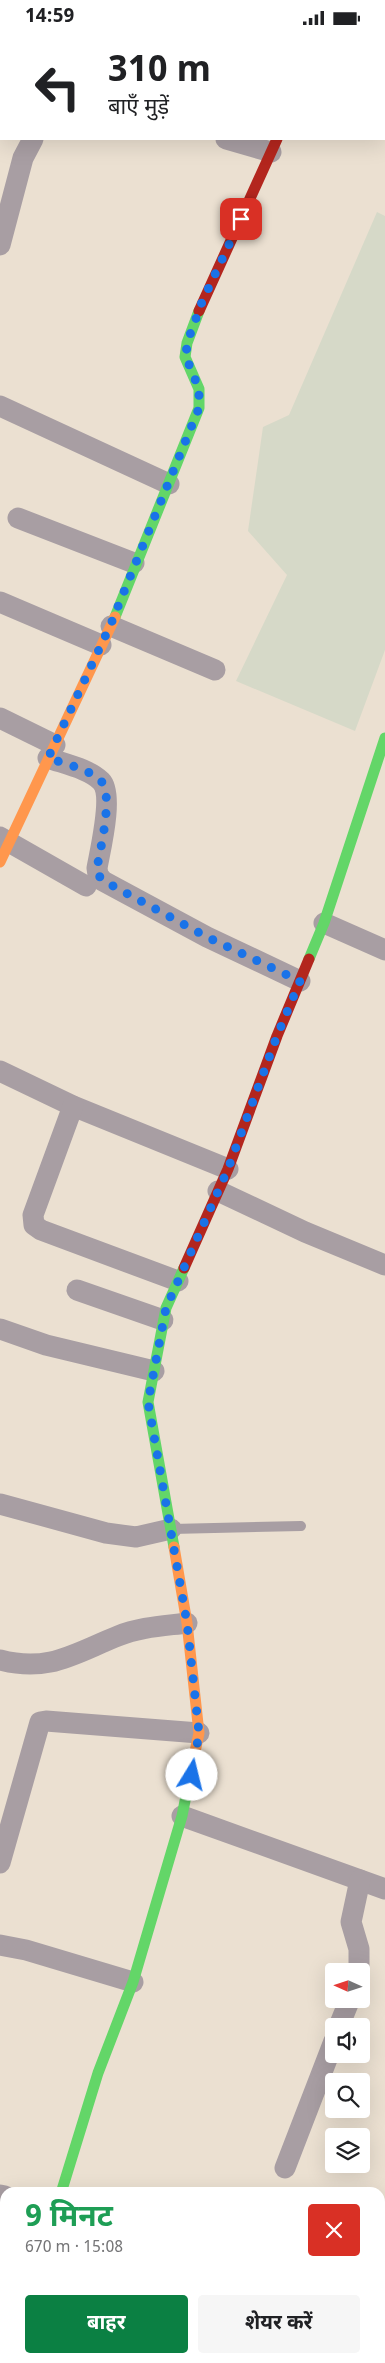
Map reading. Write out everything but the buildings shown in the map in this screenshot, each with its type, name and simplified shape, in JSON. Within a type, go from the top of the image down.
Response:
[{"type":"street","points":[[0,245],[23,158],[32,140]]},
{"type":"street","points":[[0,862],[4,840],[52,751],[110,626],[134,563],[169,484],[199,408],[199,389],[186,357],[187,343],[202,302],[274,145],[234,140]]},
{"type":"street","points":[[0,407],[169,484]]},
{"type":"street","points":[[18,518],[134,563]]},
{"type":"street","points":[[0,602],[101,645]]},
{"type":"street","points":[[110,626],[216,670]]},
{"type":"street","points":[[0,718],[94,775],[103,783],[107,798],[97,868],[98,875],[104,881],[207,937],[300,981]]},
{"type":"street","points":[[63,2187],[98,2073],[133,1982],[182,1816],[199,1733],[187,1623],[148,1402],[166,1308],[228,1169],[277,1036],[324,923],[385,738]]},
{"type":"street","points":[[4,840],[86,886]]},
{"type":"street","points":[[324,923],[385,950]]},
{"type":"street","points":[[0,1071],[73,1106],[228,1169]]},
{"type":"street","points":[[73,1106],[33,1215],[34,1225],[41,1230],[178,1281]]},
{"type":"street","points":[[218,1191],[305,1232],[385,1265]]},
{"type":"street","points":[[77,1291],[164,1320]]},
{"type":"street","points":[[0,1329],[46,1345],[154,1371]]},
{"type":"street","points":[[0,1504],[114,1534],[136,1537],[171,1529]]},
{"type":"street","points":[[0,1660],[35,1665],[59,1661],[118,1636],[142,1629],[187,1623]]},
{"type":"street","points":[[0,1863],[40,1722],[199,1733]]},
{"type":"street","points":[[182,1816],[385,1889]]},
{"type":"street","points":[[359,1963],[359,1949],[351,1922],[360,1880]]},
{"type":"street","points":[[0,1945],[26,1950],[133,1982]]},
{"type":"street","points":[[285,2168],[326,2063]]},
{"type":"lane","points":[[171,1529],[301,1526]]},
{"type":"green space","points":[[377,212],[385,216],[385,650],[355,731],[236,681],[287,575],[248,531],[263,427],[289,415]]},
{"type":"traffic: fast","points":[[115,617],[199,408],[199,389],[185,357],[187,343],[199,311]]},
{"type":"traffic: fast","points":[[309,959],[324,923],[385,738]]},
{"type":"traffic: fast","points":[[174,1547],[148,1402],[166,1308],[184,1268]]},
{"type":"traffic: fast","points":[[63,2187],[98,2073],[133,1982],[182,1816],[192,1766]]},
{"type":"traffic: slow","points":[[0,862],[115,617]]},
{"type":"traffic: slow","points":[[174,1547],[187,1623],[199,1733],[192,1766]]},
{"type":"traffic: jam","points":[[199,311],[277,140]]},
{"type":"traffic: jam","points":[[184,1268],[228,1169],[277,1036],[309,959]]},
{"type":"route","points":[[192,1775],[199,1733],[187,1623],[148,1402],[166,1308],[228,1169],[277,1036],[300,981],[207,937],[104,881],[98,875],[97,868],[107,798],[103,783],[94,775],[48,758],[110,626],[134,563],[169,484],[199,408],[199,389],[186,357],[187,343],[202,302],[241,219]]}]
